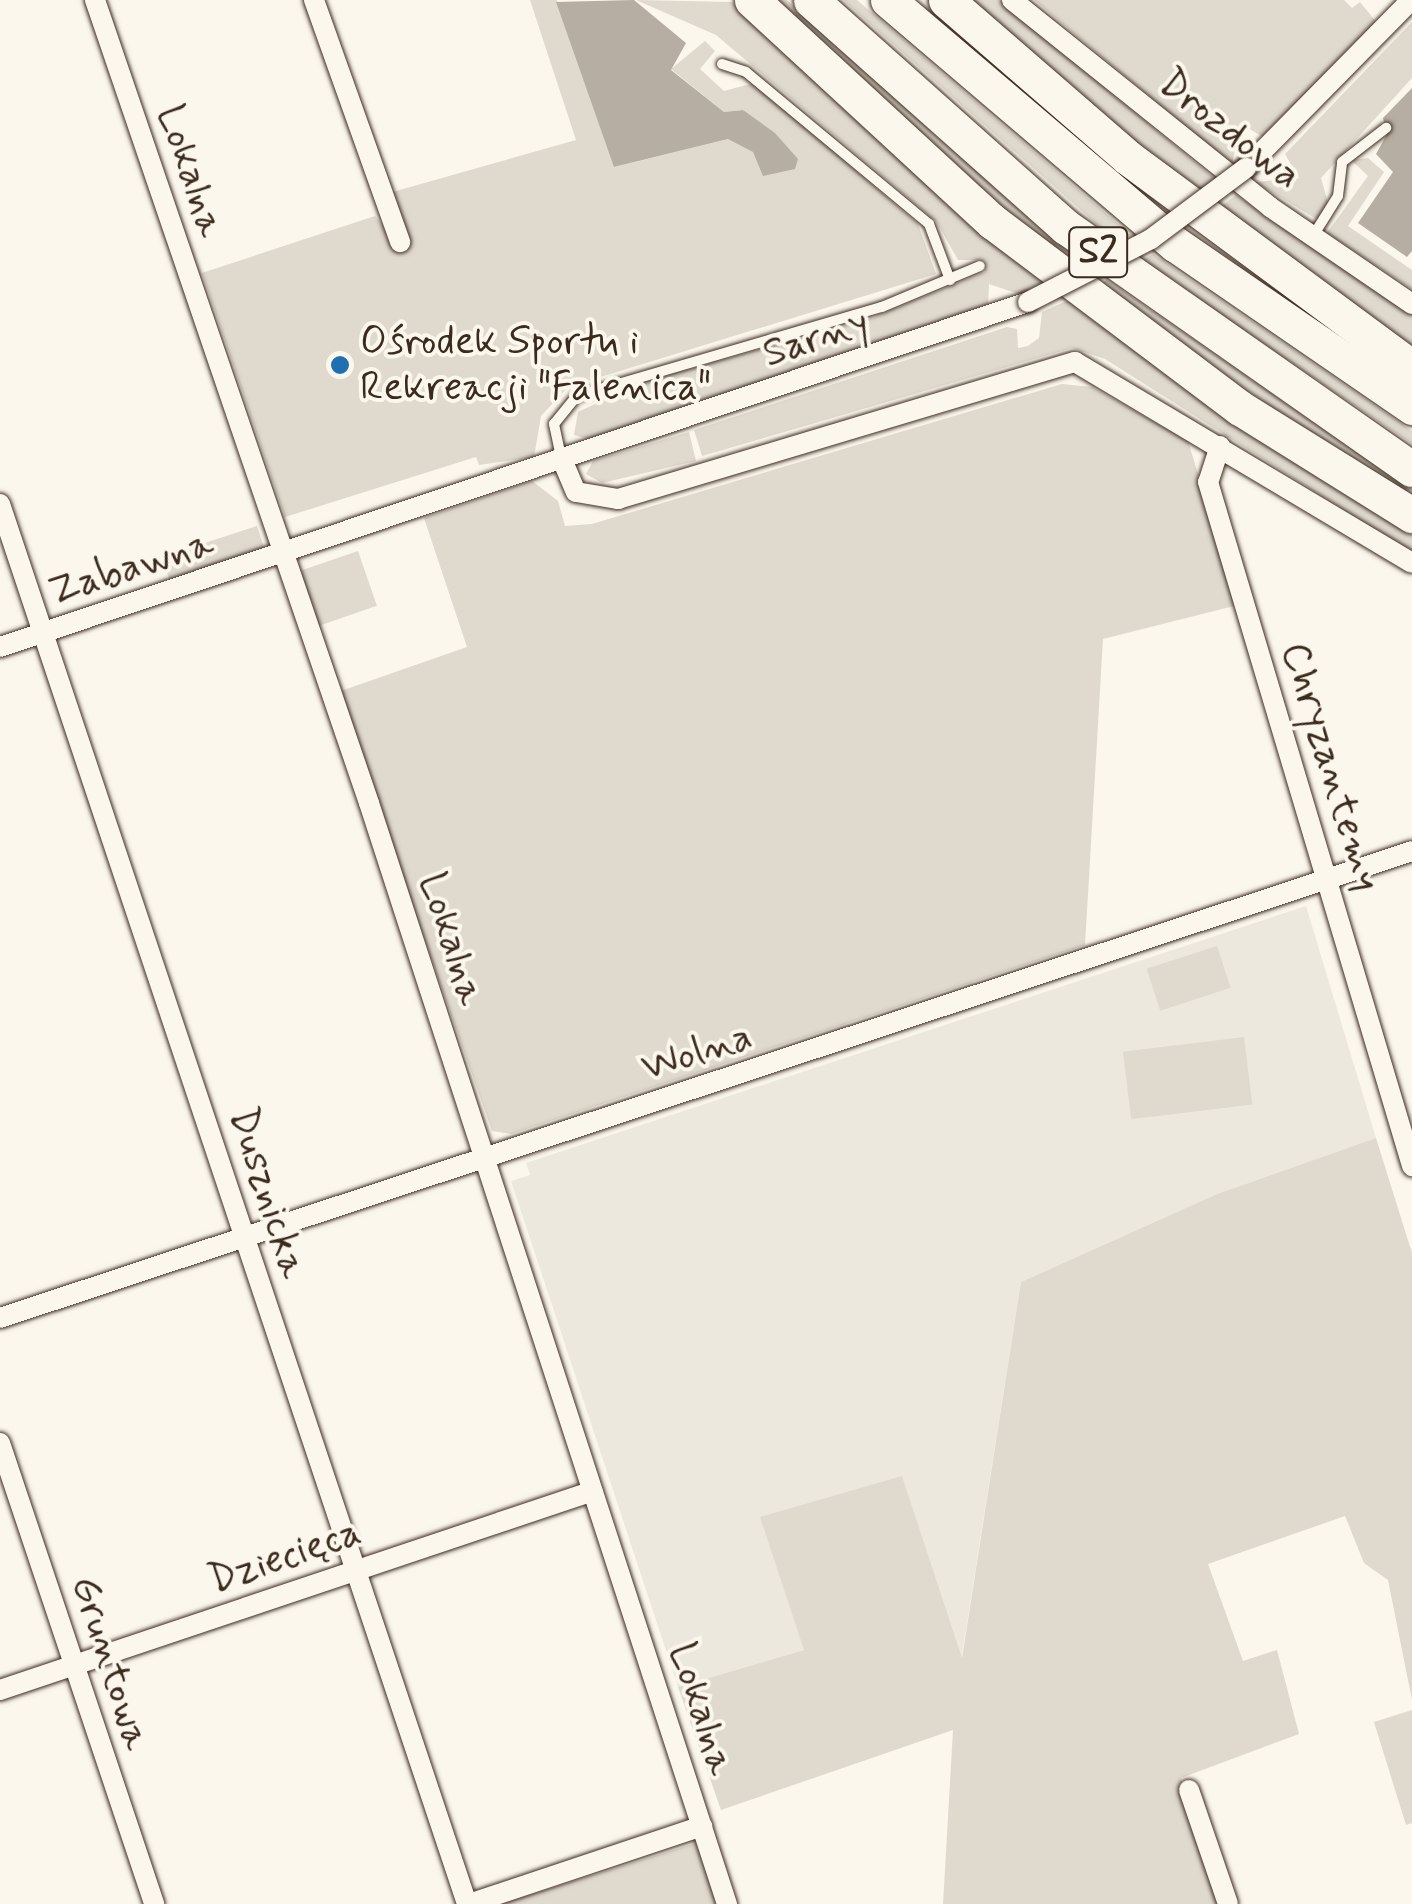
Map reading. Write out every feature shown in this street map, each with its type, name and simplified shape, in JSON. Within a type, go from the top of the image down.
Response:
[{"type":"highway","points":[[752,0],[1008,234],[1240,408],[1412,515]]},
{"type":"highway","name":"S2","points":[[811,0],[1095,250],[1412,469]]},
{"type":"highway","name":"S2","points":[[888,0],[1175,244],[1412,407]]},
{"type":"highway","points":[[949,3],[1127,157],[1412,368]]},
{"type":"street","name":"Lokalna","points":[[94,0],[484,1152],[727,1904]]},
{"type":"street","points":[[314,0],[400,242]]},
{"type":"street","name":"Drozdowa","points":[[1012,0],[1313,236],[1412,304]]},
{"type":"street","name":"Sarny","points":[[284,554],[561,457],[1028,302],[1151,238],[1246,168],[1410,0]]},
{"type":"street","points":[[561,457],[576,492],[618,499],[1061,362],[1105,372],[1412,564]]},
{"type":"street","name":"Chryzantemy","points":[[1220,446],[1208,482],[1412,1166]]},
{"type":"street","name":"Dusznicka","points":[[0,504],[468,1904]]},
{"type":"street","name":"Zabawna","points":[[0,647],[284,554]]},
{"type":"street","name":"Wolna","points":[[0,1318],[484,1152],[1050,978],[1412,851]]},
{"type":"street","name":"Gruntowa","points":[[0,1443],[154,1904]]},
{"type":"street","name":"Dziecięca","points":[[0,1690],[592,1491]]},
{"type":"street","points":[[1190,1790],[1228,1904]]},
{"type":"street","points":[[468,1904],[702,1826]]},
{"type":"lane","points":[[722,64],[746,72],[929,224],[950,280]]},
{"type":"lane","points":[[1313,236],[1338,196],[1342,162],[1386,128]]},
{"type":"lane","points":[[561,457],[554,424],[576,396],[950,280],[980,266]]},
{"type":"shaded area","points":[[530,0],[557,0],[615,167],[728,139],[798,159],[743,110],[724,112],[671,69],[705,41],[715,51],[700,69],[724,91],[754,83],[918,224],[936,274],[568,387],[541,416],[534,457],[479,465],[476,457],[285,517],[202,273],[375,216],[392,238],[389,193],[576,140]]},
{"type":"shaded area","points":[[634,0],[686,43],[671,70],[724,112],[743,110],[775,133],[798,159],[795,169],[763,176],[753,152],[728,139],[614,167],[556,2]]},
{"type":"shaded area","points":[[636,0],[732,2],[1050,280],[1019,294],[989,284],[988,307],[588,439],[574,435],[578,412],[637,384],[872,318],[985,272],[979,260],[958,260],[936,221],[716,35]]},
{"type":"shaded area","points":[[769,0],[787,0],[1084,263],[1070,270]]},
{"type":"shaded area","points":[[843,0],[857,0],[1131,235],[1118,243]]},
{"type":"shaded area","points":[[965,0],[999,0],[1215,179],[1196,195]]},
{"type":"shaded area","points":[[1034,0],[1344,0],[1352,8],[1360,2],[1377,23],[1263,137],[1240,123],[1232,165]]},
{"type":"shaded area","points":[[1412,22],[1412,78],[1321,178],[1328,203],[1318,220],[1255,182],[1299,178],[1285,154]]},
{"type":"shaded area","points":[[1412,88],[1412,251],[1407,257],[1358,223],[1393,172],[1376,154],[1387,134],[1383,118]]},
{"type":"shaded area","points":[[1368,158],[1384,172],[1348,226],[1412,270],[1412,289],[1327,233],[1368,176],[1351,160]]},
{"type":"shaded area","points":[[1236,195],[1412,312],[1412,359],[1216,210]]},
{"type":"shaded area","points":[[1153,254],[1412,431],[1412,444],[1141,261]]},
{"type":"shaded area","points":[[1107,280],[1412,490],[1412,502],[1093,287]]},
{"type":"shaded area","points":[[1073,298],[1412,528],[1412,553],[1105,359],[1072,348],[702,456],[694,430],[1007,327],[1017,329],[1018,348],[1028,346],[1039,338],[1042,312]]},
{"type":"shaded area","points":[[1062,384],[1092,387],[1188,441],[1238,605],[1103,639],[1085,945],[511,1134],[492,1131],[338,692],[467,647],[424,518],[532,481],[558,501],[565,526],[592,524]]},
{"type":"shaded area","points":[[689,432],[696,461],[602,483],[586,474],[593,461]]},
{"type":"shaded area","points":[[257,526],[265,551],[170,582],[162,557]]},
{"type":"shaded area","points":[[358,551],[377,606],[316,627],[297,572]]},
{"type":"shaded area","points":[[1306,906],[1376,1138],[1217,1194],[1021,1282],[961,1661],[902,1477],[804,1650],[678,1687],[511,1181],[530,1175],[526,1163]]},
{"type":"shaded area","points":[[1217,946],[1231,988],[1160,1011],[1147,969]]},
{"type":"shaded area","points":[[1244,1037],[1252,1104],[1131,1119],[1123,1052]]},
{"type":"shaded area","points":[[1376,1138],[1412,1253],[1412,1700],[1388,1580],[1364,1563],[1345,1516],[1208,1564],[1243,1661],[1277,1650],[1299,1734],[1181,1778],[1222,1904],[943,1904],[953,1730],[721,1810],[678,1687],[804,1650],[760,1517],[902,1476],[962,1658],[1021,1282],[1217,1194]]},
{"type":"shaded area","points":[[1412,1710],[1412,1823],[1406,1825],[1374,1722]]},
{"type":"shaded area","points":[[696,1843],[716,1904],[501,1904]]},
{"type":"place","name":"Ośrodek Sportu i Rekreacji \"Falenica\"","points":[[340,365]]}]
